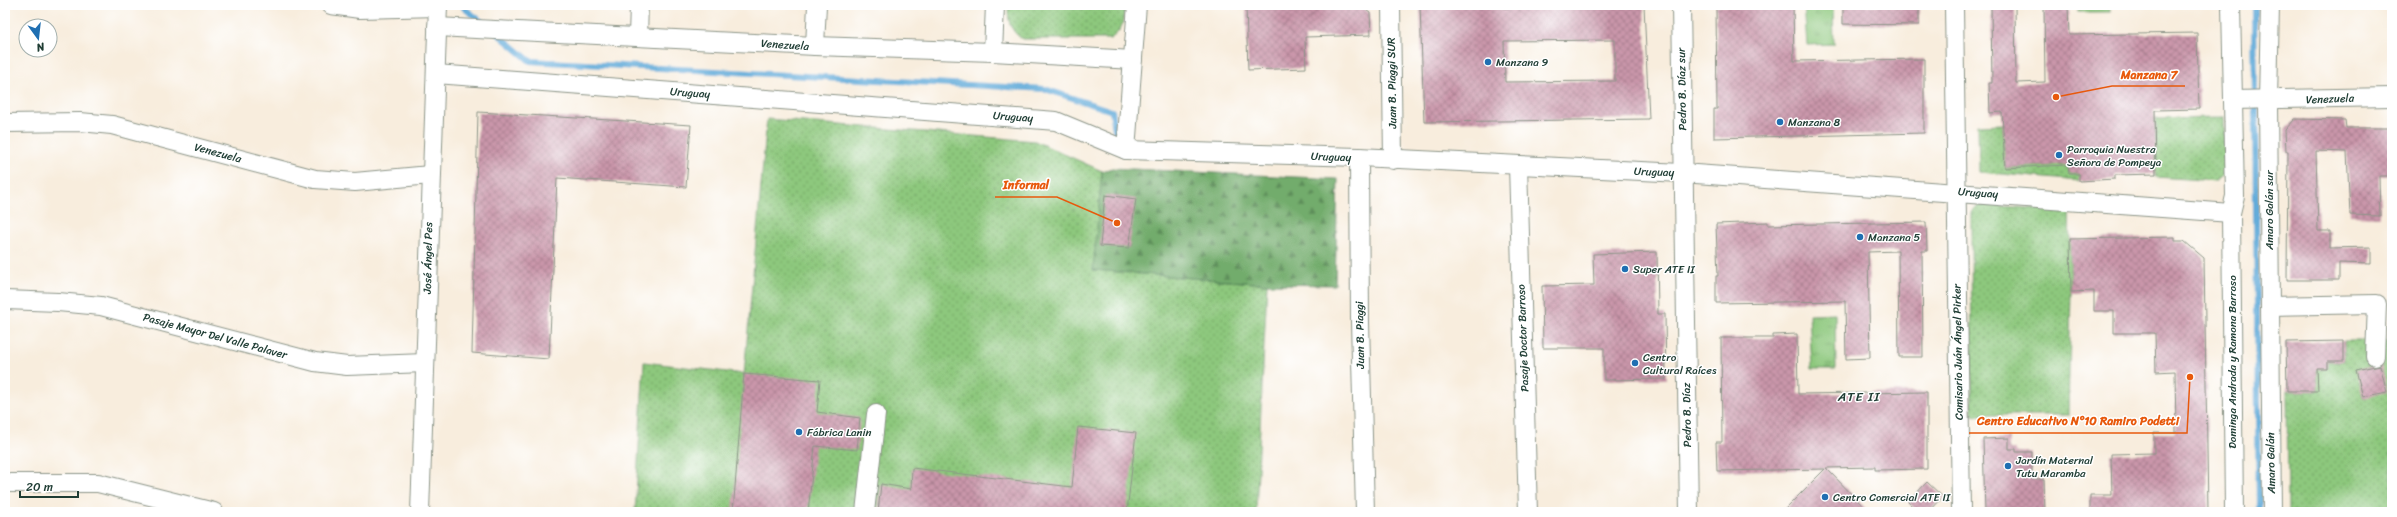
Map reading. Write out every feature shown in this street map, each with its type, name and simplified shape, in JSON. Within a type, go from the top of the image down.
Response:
[{"type":"street","points":[[331,5],[360,9],[438,6]]},
{"type":"street","points":[[638,36],[639,5]]},
{"type":"street","points":[[815,46],[817,5]]},
{"type":"street","points":[[993,52],[995,5]]},
{"type":"street","points":[[1126,150],[1137,5]]},
{"type":"street","name":"Juan B. Piaggi SUR","points":[[1391,5],[1393,160]]},
{"type":"street","name":"Pedro B. Díaz sur","points":[[1681,5],[1682,173]]},
{"type":"street","name":"Comisario Juán Ángel Pirker","points":[[1954,5],[1961,512]]},
{"type":"street","name":"Dominga Andrada y Ramona Barroso","points":[[2231,5],[2235,196],[2231,213],[2234,512]]},
{"type":"street","name":"Amaro Galán sur","points":[[2270,5],[2268,101],[2270,414]]},
{"type":"street","name":"José Ángel Pes","points":[[420,512],[430,175],[436,74],[438,6]]},
{"type":"street","name":"Venezuela","points":[[437,27],[815,46],[993,52],[1133,60]]},
{"type":"street","name":"Uruguay","points":[[436,74],[1056,121],[1126,150],[1359,158],[1682,173],[2231,213]]},
{"type":"street","name":"Venezuela","points":[[2233,100],[2268,101],[2392,97]]},
{"type":"street","name":"Venezuela","points":[[5,123],[80,122],[112,125],[315,179],[355,182],[430,175]]},
{"type":"street","name":"Juan B. Piaggi","points":[[1359,158],[1360,322],[1365,512]]},
{"type":"street","name":"Pasaje Doctor Barroso","points":[[1518,165],[1528,512]]},
{"type":"street","name":"Pedro B. Díaz","points":[[1682,173],[1689,512]]},
{"type":"street","name":"Pasaje Mayor Del Valle Palaver","points":[[5,300],[58,302],[101,306],[315,362],[347,366],[425,364]]},
{"type":"street","points":[[2270,306],[2377,304],[2375,356]]},
{"type":"street","points":[[865,512],[876,414]]},
{"type":"street","name":"Amaro Galán","points":[[2270,414],[2272,512]]},
{"type":"street","points":[[5,483],[98,483],[214,512]]},
{"type":"green space","points":[[1008,5],[1125,5],[1122,25],[1115,36],[1110,39],[1022,39],[1014,32],[1010,24]]},
{"type":"green space","points":[[1804,5],[1833,5],[1834,44],[1807,45]]},
{"type":"green space","points":[[2078,5],[2110,5],[2110,12],[2078,12]]},
{"type":"green space","points":[[2224,117],[2225,174],[2216,181],[2156,177],[2156,118]]},
{"type":"green space","points":[[767,119],[1035,141],[1102,171],[1094,270],[1267,284],[1256,512],[635,512],[644,362],[744,374]]},
{"type":"green space","points":[[2003,124],[2005,168],[2068,165],[2069,174],[2079,174],[2079,181],[1979,172],[1978,125]]},
{"type":"green space","points":[[1112,168],[1338,179],[1335,285],[1267,284],[1093,270],[1102,171]]},
{"type":"green space","points":[[1978,205],[2069,210],[2071,292],[2068,415],[1972,415],[1971,213]]},
{"type":"green space","points":[[1835,313],[1836,369],[1812,369],[1809,314]]},
{"type":"green space","points":[[2344,341],[2392,341],[2392,512],[2288,512],[2287,391],[2318,391],[2317,368],[2327,368],[2327,361],[2344,361]]},
{"type":"building","points":[[1359,5],[1370,13],[1371,35],[1305,37],[1306,68],[1248,70],[1246,6]]},
{"type":"building","points":[[1420,5],[1503,5],[1503,8],[1644,5],[1649,119],[1424,122]],"holes":[[[1615,40],[1615,81],[1505,82],[1504,41]]]},
{"type":"building","points":[[1793,5],[1794,61],[1924,59],[1924,133],[1714,138],[1714,109],[1717,109],[1716,6]]},
{"type":"building","points":[[1843,5],[1919,5],[1919,25],[1843,24]]},
{"type":"building","points":[[1991,5],[2015,5],[2016,83],[2045,82],[2044,5],[2068,5],[2069,35],[2197,33],[2199,109],[2155,110],[2156,174],[2115,175],[2115,179],[2079,181],[2079,174],[2069,174],[2068,165],[2005,168],[2002,112],[1990,113],[1989,83],[1992,83]]},
{"type":"building","points":[[478,112],[691,125],[686,187],[557,178],[549,359],[472,353]]},
{"type":"building","points":[[2295,119],[2345,120],[2346,128],[2392,128],[2392,176],[2379,176],[2380,216],[2350,215],[2347,152],[2316,151],[2318,231],[2330,231],[2330,248],[2371,247],[2371,264],[2339,263],[2339,280],[2287,280],[2288,151],[2286,151],[2285,130]]},
{"type":"building","points":[[1105,195],[1136,199],[1129,248],[1100,246]]},
{"type":"building","points":[[1768,222],[1768,225],[1926,222],[1927,251],[1922,251],[1923,357],[1899,357],[1898,251],[1868,252],[1870,358],[1846,359],[1845,301],[1716,303],[1716,276],[1718,276],[1716,224]]},
{"type":"building","points":[[2175,237],[2175,241],[2184,241],[2204,258],[2208,512],[2090,512],[2090,495],[2112,495],[2111,454],[2154,453],[2154,433],[2176,433],[2175,371],[2156,372],[2155,333],[2114,333],[2114,311],[2094,311],[2094,291],[2071,292],[2070,239]]},
{"type":"building","points":[[1657,252],[1658,314],[1665,314],[1666,379],[1604,380],[1604,348],[1543,348],[1542,286],[1594,285],[1593,254]]},
{"type":"building","points":[[1797,334],[1798,394],[1927,392],[1927,469],[1875,470],[1875,467],[1826,468],[1869,512],[1782,512],[1825,469],[1717,471],[1716,442],[1722,442],[1721,338],[1773,338],[1773,335]]},
{"type":"building","points":[[2344,341],[2344,361],[2327,361],[2327,368],[2317,368],[2318,391],[2287,391],[2286,342]]},
{"type":"building","points":[[2380,365],[2387,392],[2363,397],[2356,370]]},
{"type":"building","name":"Fábrica Lanin","points":[[744,374],[820,380],[817,412],[860,418],[857,450],[815,446],[808,512],[733,512]]},
{"type":"building","points":[[1078,427],[1136,433],[1127,512],[878,512],[881,484],[911,489],[912,468],[1072,487]]},
{"type":"building","name":"Jardín Maternal Tutu Maramba","points":[[2009,438],[2009,449],[2016,449],[2016,452],[2032,452],[2032,479],[2044,479],[2045,512],[1985,512],[1983,439]]},
{"type":"building","points":[[1927,482],[1943,497],[1929,512],[1918,512],[1908,502]]},
{"type":"waterway","points":[[464,5],[464,8],[486,25]]},
{"type":"waterway","points":[[2254,5],[2259,512]]},
{"type":"waterway","points":[[498,34],[530,61],[1045,89],[1112,111],[1116,135]]},
{"type":"place","name":"Manzana 9","points":[[1488,62]]},
{"type":"place","name":"Manzana 7","points":[[2056,97]]},
{"type":"place","name":"Manzana 8","points":[[1780,122]]},
{"type":"place","name":"Parroquia Nuestra Señora de Pompeya","points":[[2059,155]]},
{"type":"place","name":"Informal","points":[[1117,223]]},
{"type":"place","name":"Manzana 5","points":[[1860,237]]},
{"type":"place","name":"Super ATE II","points":[[1625,269]]},
{"type":"place","name":"Centro Cultural Raíces","points":[[1635,363]]},
{"type":"place","name":"Centro Educativo N°10 Ramiro Podetti","points":[[2190,377]]},
{"type":"place","name":"Fábrica Lanin","points":[[799,432]]},
{"type":"place","name":"Jardín Maternal Tutu Maramba","points":[[2008,466]]},
{"type":"place","name":"Centro Comercial ATE II","points":[[1825,497]]},
{"type":"district","name":"ATE II","points":[[1859,396]]}]
